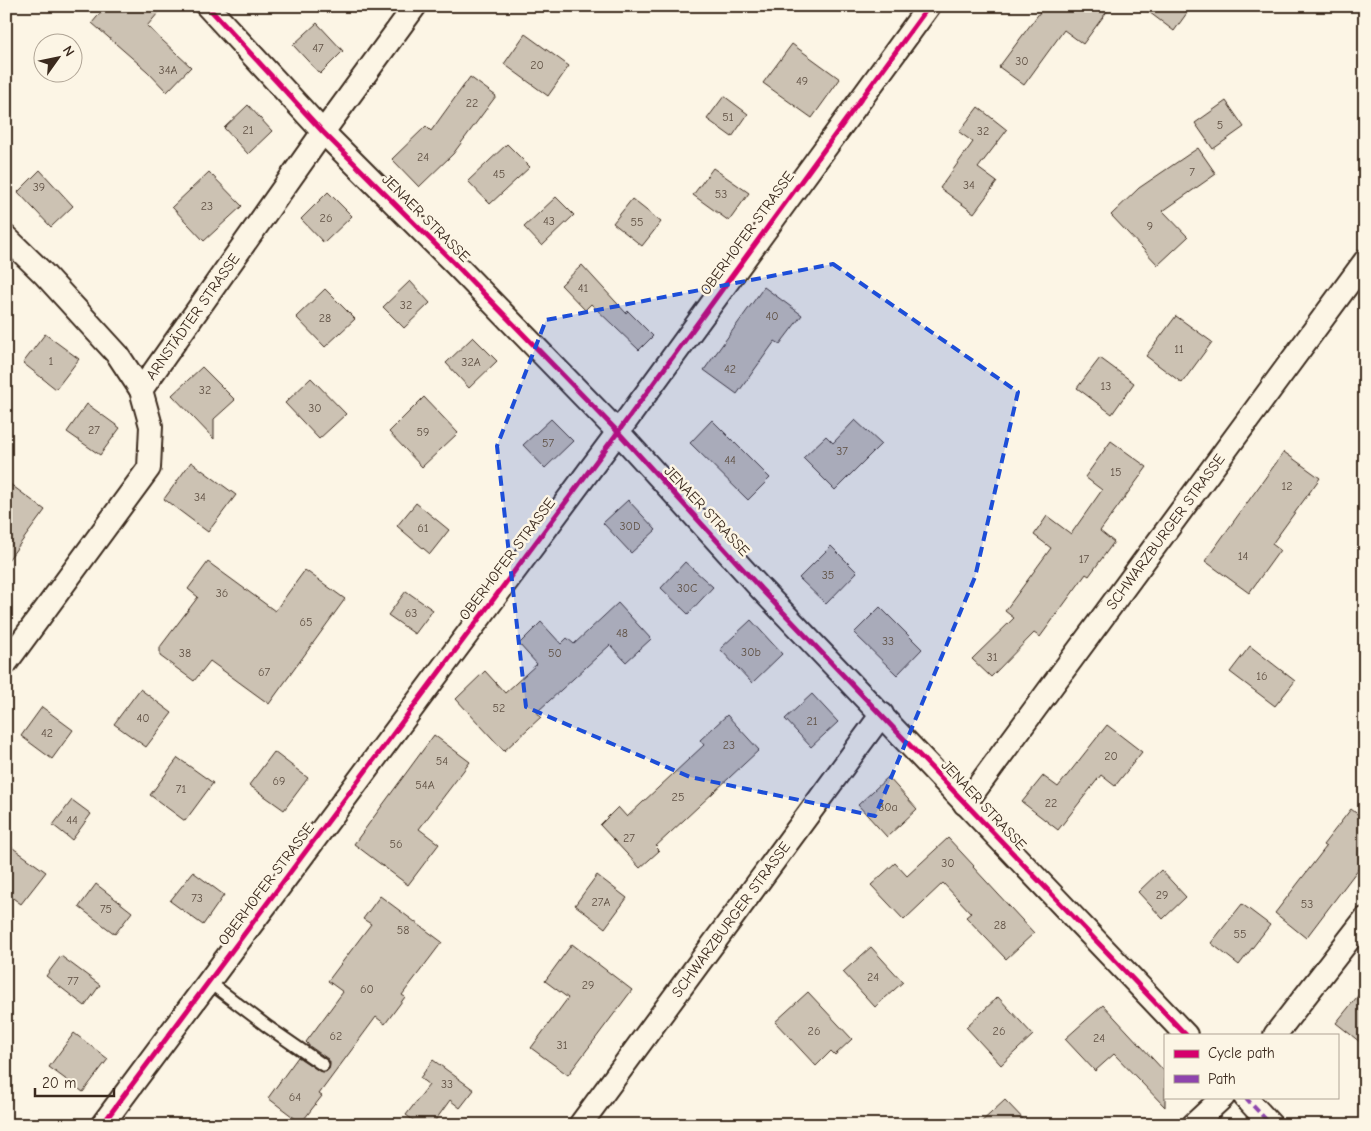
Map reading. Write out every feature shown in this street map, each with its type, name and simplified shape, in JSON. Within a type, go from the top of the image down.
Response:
[{"type":"street","name":"JENAER STRASSE","points":[[207,6],[323,132],[618,432],[761,589],[1185,1034]]},
{"type":"street","name":"ARNSTÄDTER STRASSE","points":[[6,663],[149,468],[151,426],[141,390],[323,132],[415,6]]},
{"type":"street","name":"OBERHOFER STRASSE","points":[[102,1125],[618,432],[929,6]]},
{"type":"street","points":[[6,237],[44,274],[118,355],[141,390]]},
{"type":"street","name":"SCHWARZBURGER STRASSE","points":[[965,804],[1365,261]]},
{"type":"street","name":"SCHWARZBURGER STRASSE","points":[[580,1125],[882,714]]},
{"type":"street","points":[[1276,1034],[1365,919]]},
{"type":"street","points":[[1193,1125],[1221,1098]]},
{"type":"street","points":[[1246,1098],[1271,1125]]},
{"type":"lane","points":[[209,982],[268,1028],[323,1065]]},
{"type":"highlighted area","points":[[833,264],[1018,392],[975,577],[875,816],[690,777],[526,707],[497,446],[546,320]]},
{"type":"building","points":[[106,6],[164,6],[147,26],[191,67],[167,92],[147,71],[92,23]]},
{"type":"building","points":[[1032,6],[1111,6],[1083,44],[1064,30],[1024,85],[999,67],[1040,12]]},
{"type":"building","points":[[1141,6],[1192,6],[1174,31]]},
{"type":"building","points":[[317,23],[343,51],[320,74],[293,45]]},
{"type":"building","points":[[525,34],[569,66],[548,96],[504,64]]},
{"type":"building","points":[[792,44],[840,79],[812,118],[763,83]]},
{"type":"building","points":[[470,77],[496,96],[453,154],[419,187],[392,159],[426,126],[431,131]]},
{"type":"building","points":[[724,96],[748,114],[732,137],[707,119]]},
{"type":"building","points":[[1226,101],[1244,127],[1213,149],[1195,123]]},
{"type":"building","points":[[248,105],[272,131],[248,154],[224,128]]},
{"type":"building","points":[[978,107],[1007,130],[978,168],[997,182],[974,213],[940,188],[973,142],[959,132]]},
{"type":"building","points":[[507,144],[530,167],[490,204],[468,181]]},
{"type":"building","points":[[1198,148],[1216,174],[1163,211],[1188,237],[1158,265],[1111,215],[1139,188]]},
{"type":"building","points":[[713,168],[749,193],[729,221],[693,195]]},
{"type":"building","points":[[40,170],[73,206],[51,227],[18,192]]},
{"type":"building","points":[[209,172],[242,206],[204,241],[172,207]]},
{"type":"building","points":[[328,192],[352,216],[324,243],[301,219]]},
{"type":"building","points":[[556,197],[574,215],[542,246],[524,227]]},
{"type":"building","points":[[632,199],[661,222],[642,246],[613,223]]},
{"type":"building","points":[[582,265],[626,313],[628,311],[653,336],[639,350],[591,304],[585,310],[561,285]]},
{"type":"building","points":[[410,281],[430,303],[404,328],[383,307]]},
{"type":"building","points":[[764,287],[802,315],[780,344],[775,341],[737,394],[704,370]]},
{"type":"building","points":[[325,289],[355,319],[325,347],[296,317]]},
{"type":"building","points":[[1176,316],[1212,342],[1182,383],[1146,356]]},
{"type":"building","points":[[45,334],[79,359],[56,389],[23,363]]},
{"type":"building","points":[[473,337],[497,361],[469,388],[446,363]]},
{"type":"building","points":[[1100,358],[1134,383],[1112,414],[1077,388]]},
{"type":"building","points":[[202,367],[235,400],[214,419],[214,439],[172,395]]},
{"type":"building","points":[[311,378],[346,414],[319,439],[285,403]]},
{"type":"building","points":[[424,397],[458,433],[422,467],[389,432]]},
{"type":"building","points":[[87,404],[120,428],[100,455],[67,432]]},
{"type":"building","points":[[551,419],[573,441],[545,468],[523,445]]},
{"type":"building","points":[[712,420],[770,478],[748,500],[690,443]]},
{"type":"building","points":[[855,420],[881,444],[835,490],[803,458],[826,436],[833,443]]},
{"type":"building","points":[[1111,441],[1147,467],[1100,531],[1114,542],[1089,576],[1086,574],[1040,637],[1034,633],[991,677],[972,659],[1014,618],[1005,611],[1051,548],[1034,535],[1047,516],[1071,534],[1102,490],[1085,477]]},
{"type":"building","points":[[1284,452],[1320,478],[1272,544],[1280,550],[1249,593],[1205,561]]},
{"type":"building","points":[[191,462],[236,495],[208,532],[164,499]]},
{"type":"building","points":[[6,481],[45,510],[6,563]]},
{"type":"building","points":[[628,500],[656,530],[631,553],[603,523]]},
{"type":"building","points":[[416,503],[449,530],[430,554],[397,526]]},
{"type":"building","points":[[831,546],[857,572],[826,604],[799,578]]},
{"type":"building","points":[[208,562],[275,611],[305,570],[345,599],[269,704],[210,661],[194,681],[160,656],[160,647],[198,597],[188,589]]},
{"type":"building","points":[[685,562],[713,587],[688,614],[661,588]]},
{"type":"building","points":[[406,591],[433,610],[415,634],[388,615]]},
{"type":"building","points":[[618,603],[651,639],[626,662],[610,645],[537,712],[541,717],[504,751],[456,699],[485,671],[505,693],[537,664],[519,644],[541,622],[561,644],[567,638],[574,644]]},
{"type":"building","points":[[880,607],[922,649],[897,675],[854,633]]},
{"type":"building","points":[[751,620],[782,654],[752,683],[720,649]]},
{"type":"building","points":[[1250,646],[1295,681],[1275,706],[1230,672]]},
{"type":"building","points":[[140,689],[172,713],[146,747],[114,724]]},
{"type":"building","points":[[812,694],[838,722],[811,747],[785,719]]},
{"type":"building","points":[[42,707],[73,730],[52,759],[21,736]]},
{"type":"building","points":[[727,715],[759,750],[655,847],[659,851],[640,868],[600,825],[618,807],[627,817],[704,745],[700,740]]},
{"type":"building","points":[[1107,725],[1142,752],[1115,786],[1101,775],[1058,830],[1022,802],[1043,776],[1058,787]]},
{"type":"building","points":[[434,735],[470,762],[419,829],[439,844],[408,885],[354,844]]},
{"type":"building","points":[[274,752],[308,778],[284,810],[249,785]]},
{"type":"building","points":[[178,758],[213,783],[185,821],[150,795]]},
{"type":"building","points":[[888,777],[917,809],[887,837],[858,805]]},
{"type":"building","points":[[72,800],[91,814],[72,840],[53,825]]},
{"type":"building","points":[[1351,809],[1365,820],[1365,860],[1306,938],[1275,913],[1326,847],[1323,845]]},
{"type":"building","points":[[948,838],[1034,933],[1006,959],[966,917],[971,913],[943,883],[904,920],[871,885],[895,863],[907,876]]},
{"type":"building","points":[[6,843],[46,872],[21,904],[6,893]]},
{"type":"building","points":[[1161,870],[1186,897],[1163,919],[1138,892]]},
{"type":"building","points":[[193,872],[224,895],[203,925],[170,901]]},
{"type":"building","points":[[597,875],[627,898],[605,928],[575,905]]},
{"type":"building","points":[[96,884],[132,912],[115,934],[79,907]]},
{"type":"building","points":[[380,896],[442,942],[402,995],[405,997],[385,1024],[376,1017],[319,1094],[322,1096],[301,1123],[268,1098],[298,1057],[319,1071],[326,1072],[329,1069],[330,1062],[328,1059],[306,1042],[343,992],[328,981],[371,924],[363,919]]},
{"type":"building","points":[[1242,904],[1270,925],[1239,965],[1211,943]]},
{"type":"building","points":[[572,944],[632,990],[568,1075],[531,1048],[568,998],[545,981]]},
{"type":"building","points":[[871,947],[903,982],[875,1007],[843,972]]},
{"type":"building","points":[[61,956],[100,985],[85,1006],[46,976]]},
{"type":"building","points":[[1365,987],[1365,1046],[1336,1023]]},
{"type":"building","points":[[808,992],[852,1039],[835,1055],[831,1051],[816,1066],[775,1022]]},
{"type":"building","points":[[998,997],[1033,1035],[1001,1065],[966,1027]]},
{"type":"building","points":[[1103,1005],[1164,1071],[1165,1107],[1114,1054],[1095,1071],[1065,1039]]},
{"type":"building","points":[[74,1033],[108,1059],[83,1092],[49,1067]]},
{"type":"building","points":[[433,1060],[474,1090],[460,1108],[450,1100],[432,1125],[420,1125],[406,1115],[429,1085],[420,1078]]},
{"type":"building","points":[[1005,1100],[1029,1125],[978,1125]]},
{"type":"marked path","points":[[1246,1098],[1271,1125]]},
{"type":"cycle path","points":[[207,6],[323,132],[455,264],[618,432],[761,589],[1185,1034]]},
{"type":"cycle path","points":[[102,1125],[618,432],[929,6]]}]
